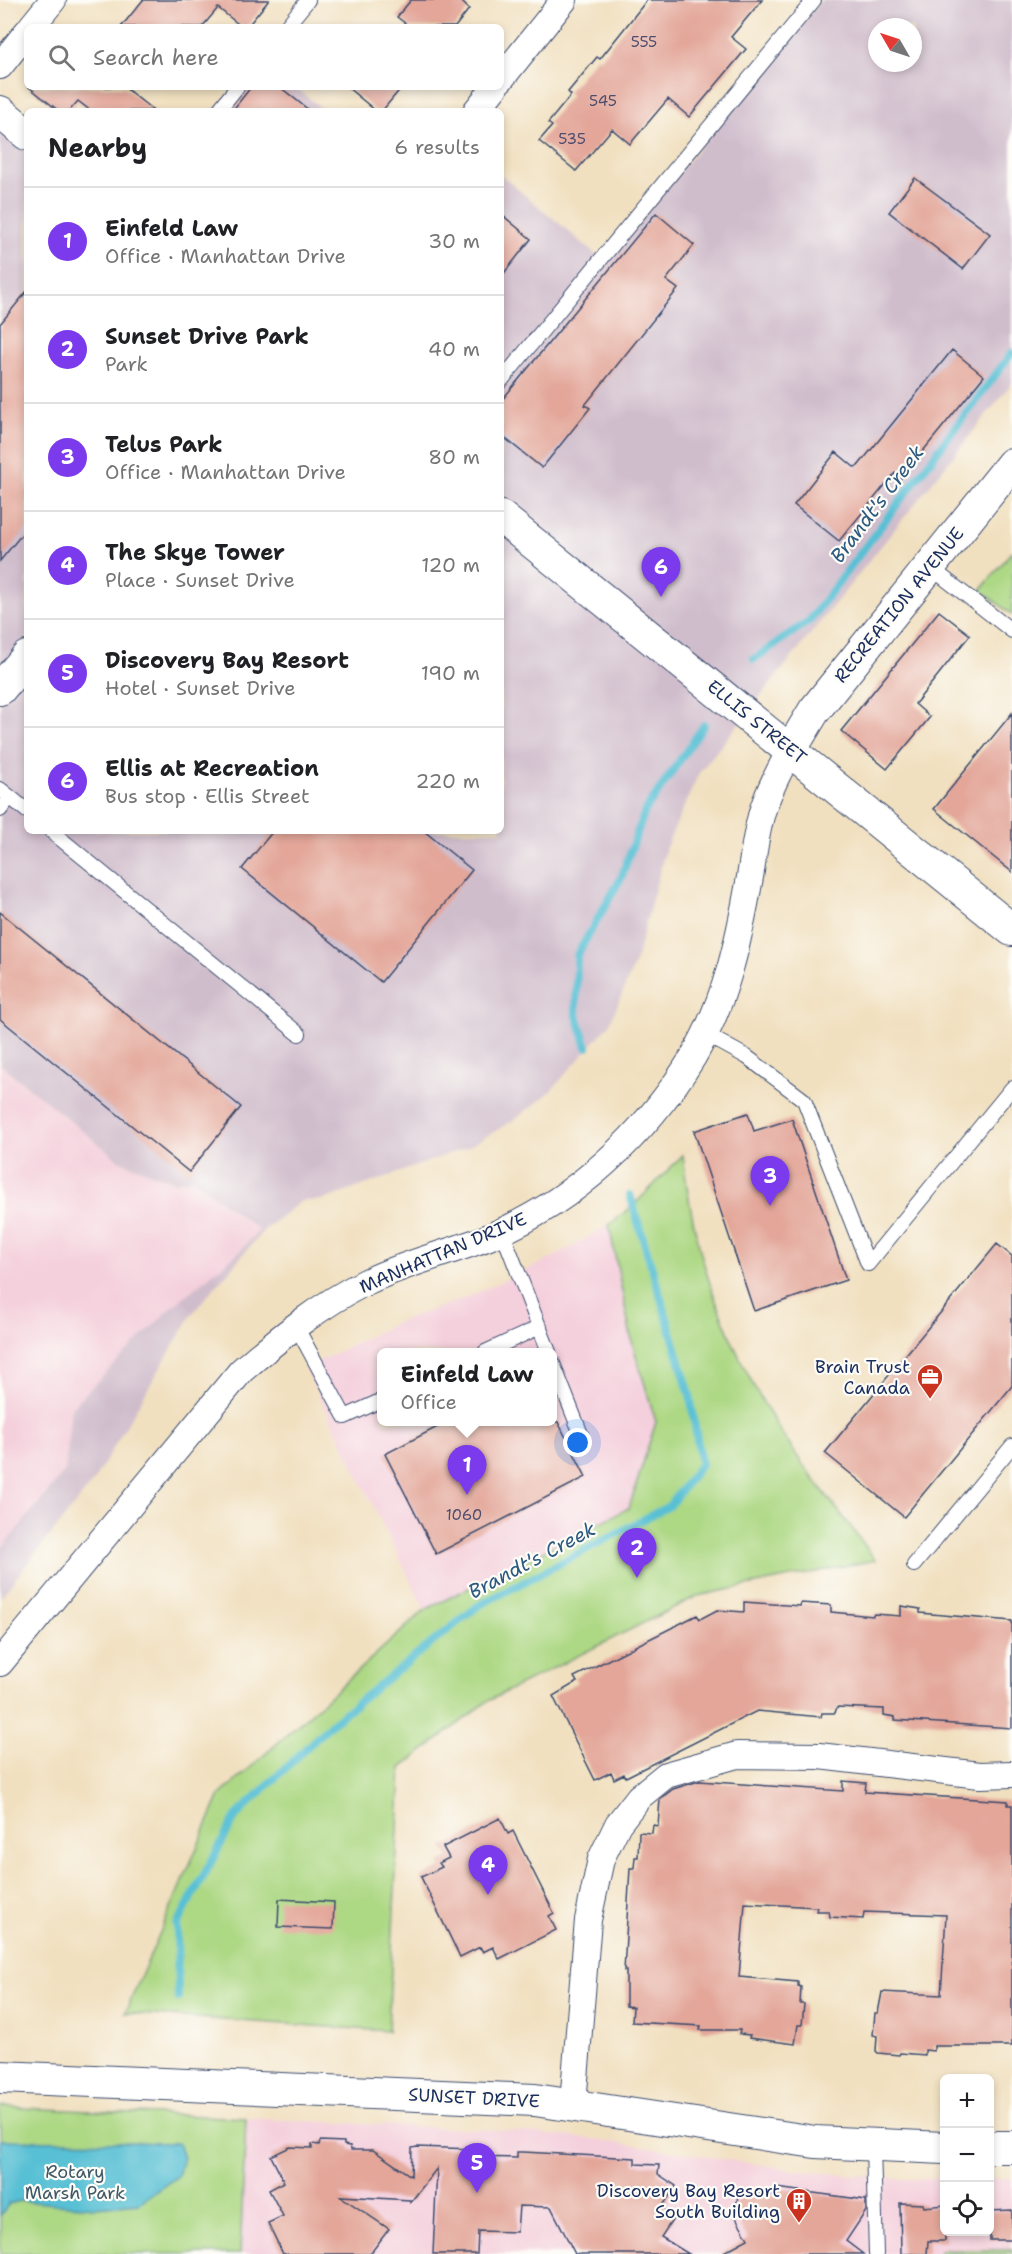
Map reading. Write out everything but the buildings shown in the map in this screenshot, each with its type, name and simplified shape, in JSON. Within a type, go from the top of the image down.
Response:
[{"type":"street","points":[[33,24],[53,0]]},
{"type":"street","points":[[504,75],[564,0]]},
{"type":"street","points":[[0,66],[24,36]]},
{"type":"street","points":[[478,108],[493,90]]},
{"type":"street","points":[[0,112],[24,132]]},
{"type":"street","name":"RECREATION AVENUE","points":[[791,749],[814,711],[1012,465]]},
{"type":"street","name":"ELLIS STREET","points":[[504,520],[791,749],[1012,930]]},
{"type":"street","points":[[0,689],[24,661]]},
{"type":"street","name":"MANHATTAN DRIVE","points":[[0,1663],[241,1371],[318,1310],[367,1282],[502,1231],[529,1218],[576,1187],[623,1145],[668,1096],[720,1004],[738,945],[763,807],[791,749]]},
{"type":"street","points":[[573,2104],[588,1920],[601,1859],[618,1824],[639,1797],[666,1774],[737,1755],[819,1756],[980,1775],[1012,1774]]},
{"type":"street","name":"SUNSET DRIVE","points":[[0,2077],[535,2100],[815,2142],[940,2148]]},
{"type":"street","points":[[994,2147],[1012,2147]]},
{"type":"lane","points":[[288,24],[308,0]]},
{"type":"lane","points":[[504,377],[814,0]]},
{"type":"lane","points":[[220,108],[235,90]]},
{"type":"lane","points":[[930,567],[1012,631]]},
{"type":"lane","points":[[0,810],[5,793],[24,809]]},
{"type":"lane","points":[[55,834],[299,1034]]},
{"type":"lane","points":[[705,1034],[747,1057],[804,1100],[868,1264],[1012,1088]]},
{"type":"lane","points":[[502,1231],[547,1348]]},
{"type":"lane","points":[[296,1326],[345,1417],[377,1402]]},
{"type":"lane","points":[[496,1348],[540,1327]]},
{"type":"lane","points":[[557,1374],[581,1434]]},
{"type":"lane","points":[[914,1565],[1012,1446]]},
{"type":"lane","points":[[873,2146],[876,2254]]},
{"type":"shaded area","points":[[821,0],[1012,0],[1012,383],[699,773],[666,847],[636,960],[609,1025],[548,1094],[514,1120],[468,1147],[324,1200],[301,1201],[264,1230],[192,1314],[93,1482],[0,1598],[0,1550],[65,1471],[71,1408],[173,1306],[240,1251],[259,1230],[192,1179],[175,1182],[120,1161],[0,1064],[0,112],[24,132],[24,834],[504,834],[504,178],[605,262]]},
{"type":"shaded area","points":[[235,90],[299,90],[321,108],[220,108]]},
{"type":"shaded area","points":[[0,1064],[120,1161],[175,1182],[192,1179],[259,1230],[240,1251],[71,1408],[65,1471],[0,1550]]},
{"type":"shaded area","points":[[609,1225],[632,1342],[656,1422],[629,1508],[425,1610],[305,1368],[396,1323],[470,1296],[554,1257]]},
{"type":"shaded area","points":[[246,2118],[511,2131],[603,2140],[801,2171],[901,2179],[940,2179],[940,2236],[994,2236],[994,2179],[1012,2178],[1012,2254],[240,2254]]},
{"type":"green space","points":[[1012,551],[1012,615],[981,590]]},
{"type":"green space","points":[[683,1155],[697,1237],[708,1277],[738,1354],[778,1427],[801,1462],[875,1560],[697,1596],[488,1701],[401,1768],[388,2031],[125,2013],[220,1795],[425,1610],[629,1508],[656,1422],[632,1342],[609,1225],[636,1203]]},
{"type":"green space","name":"Rotary Marsh Park","points":[[0,2107],[246,2118],[240,2254],[0,2254]]},
{"type":"green space","points":[[939,2250],[1012,2250],[1012,2254],[939,2254]]},
{"type":"water","points":[[0,2140],[178,2143],[183,2157],[178,2176],[139,2203],[95,2207],[20,2201],[9,2204],[0,2216]]},
{"type":"waterway","name":"Brandt's Creek","points":[[754,659],[809,621],[1012,353]]},
{"type":"waterway","name":"Brandt's Creek","points":[[587,1047],[576,1013],[577,955],[621,878],[645,811],[704,725]]},
{"type":"waterway","name":"Brandt's Creek","points":[[178,1998],[177,1925],[236,1816],[332,1723],[478,1606],[669,1506],[701,1464],[690,1395],[630,1195]]},
{"type":"place","name":"Ellis at Recreation","points":[[661,597]]},
{"type":"place","name":"Telus Park","points":[[770,1206]]},
{"type":"place","name":"Brain Trust Canada","points":[[930,1400]]},
{"type":"place","name":"Einfeld Law","points":[[467,1495]]},
{"type":"place","name":"Sunset Drive Park","points":[[637,1578]]},
{"type":"place","name":"The Skye Tower","points":[[488,1895]]},
{"type":"place","name":"Discovery Bay Resort","points":[[477,2193]]},
{"type":"place","name":"Discovery Bay Resort South Building","points":[[799,2224]]}]
